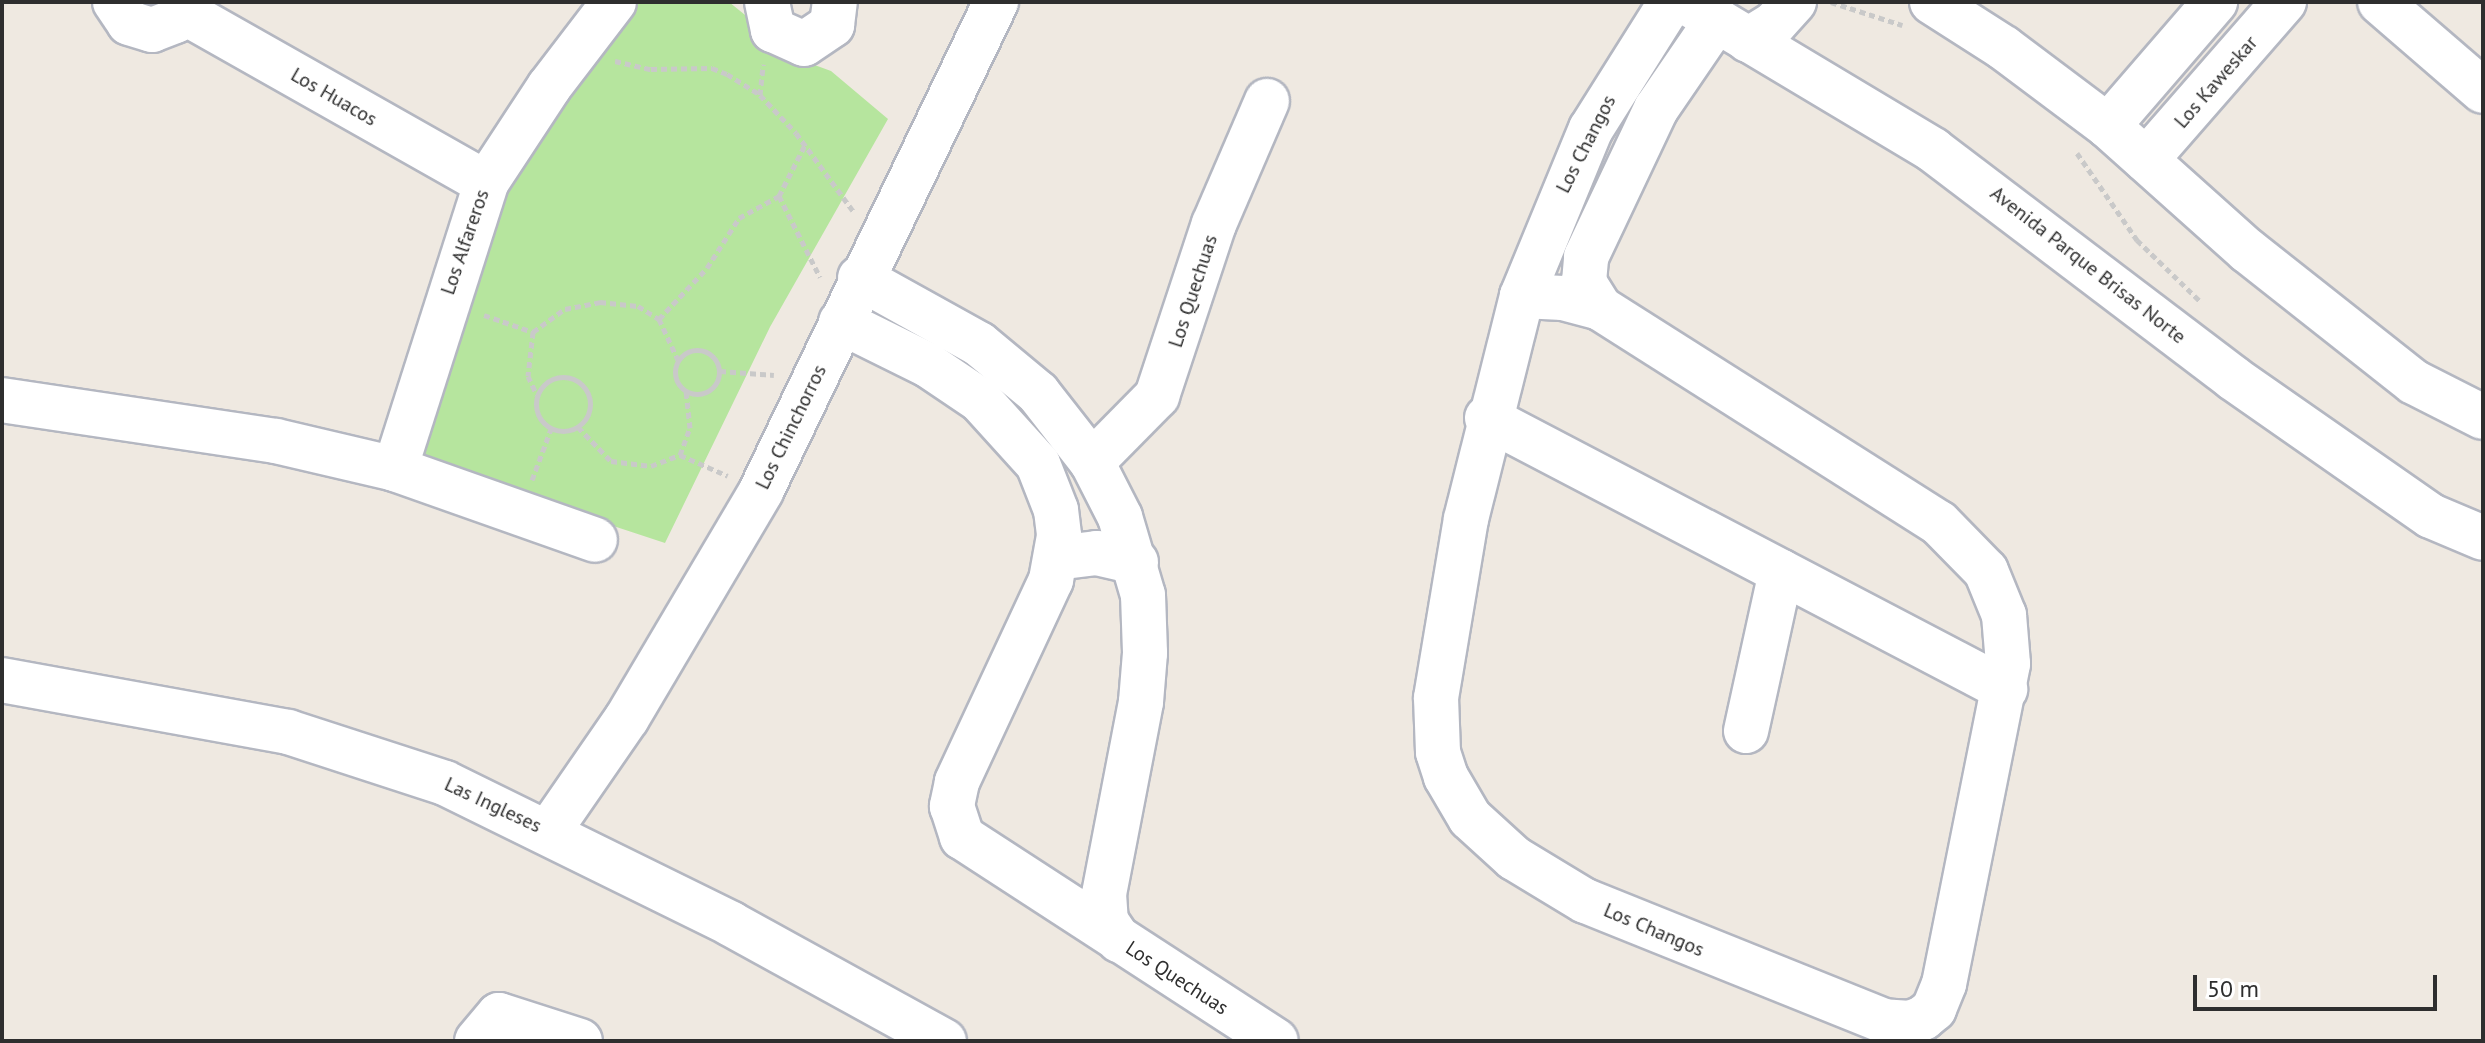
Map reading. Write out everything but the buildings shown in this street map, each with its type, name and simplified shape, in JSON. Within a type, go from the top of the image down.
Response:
[{"type":"street","name":"Los Huacos","points":[[115,2],[120,14],[139,29],[164,28],[183,6],[486,183]]},
{"type":"street","name":"Los Alfareros","points":[[395,469],[445,301],[486,183],[576,51],[614,2]]},
{"type":"street","points":[[767,2],[773,30],[804,44],[832,25],[835,2]]},
{"type":"street","name":"Los Chinchorros","points":[[549,831],[627,718],[761,491],[868,261],[996,2]]},
{"type":"street","name":"Los Changos","points":[[1522,296],[1563,298],[1600,308],[1957,536],[1986,571],[2004,615],[2005,689],[1944,984],[1934,1009],[1923,1018],[1910,1023],[1884,1021],[1585,901],[1514,858],[1470,818],[1446,777],[1438,752],[1436,698],[1487,418],[1522,296],[1591,129],[1671,2]]},
{"type":"street","points":[[1600,308],[1584,282],[1586,257],[1656,109],[1717,21],[1774,24],[1794,2]]},
{"type":"street","points":[[2089,136],[2215,2]]},
{"type":"street","name":"Los Kaweskar","points":[[2146,160],[2284,2]]},
{"type":"street","points":[[2405,12],[2483,91]]},
{"type":"street","points":[[1919,15],[2004,48],[2089,136],[2146,160],[2248,251],[2414,382],[2483,417]]},
{"type":"street","name":"Avenida Parque Brisas Norte","points":[[1717,21],[1933,150],[2233,378],[2431,516],[2483,538]]},
{"type":"street","name":"Los Quechuas","points":[[1092,462],[1157,396],[1214,224],[1267,101]]},
{"type":"street","name":"Los Quechuas","points":[[868,261],[939,319],[1013,372],[1047,404],[1092,462],[1136,562],[1145,653],[1104,909],[1119,940]]},
{"type":"street","name":"Los Quechuas","points":[[841,322],[928,365],[1001,419],[1038,464],[1056,510],[1056,558],[1020,654],[968,753],[952,806],[962,837],[976,851],[1276,1041]]},
{"type":"street","points":[[2,400],[276,441],[395,469],[595,540]]},
{"type":"street","points":[[1487,418],[2005,689]]},
{"type":"street","points":[[1056,558],[1097,553],[1136,562]]},
{"type":"street","points":[[1746,731],[1781,572]]},
{"type":"street","name":"Las Ingleses","points":[[2,680],[214,717],[341,746],[445,783],[549,831],[892,1028],[944,1041]]},
{"type":"street","points":[[1042,892],[1086,890],[1100,881],[1109,864]]},
{"type":"street","points":[[477,1041],[499,1015],[580,1041]]},
{"type":"path","points":[[1831,2],[1919,15]]},
{"type":"path","points":[[576,51],[651,69],[712,68],[760,95],[805,145],[868,261]]},
{"type":"path","points":[[2089,136],[2137,240],[2206,307]]},
{"type":"path","points":[[659,319],[707,268],[739,218],[779,196],[805,145]]},
{"type":"path","points":[[779,196],[841,322]]},
{"type":"path","points":[[445,301],[533,332]]},
{"type":"path","points":[[551,429],[538,415],[537,395],[528,376],[533,332],[565,309],[600,302],[638,306],[659,319],[678,360],[677,381],[686,391],[698,395],[712,389],[720,371]]},
{"type":"path","points":[[678,360],[690,351],[706,351],[720,371]]},
{"type":"path","points":[[720,371],[814,379]]},
{"type":"path","points":[[537,395],[557,378],[578,381],[590,401],[578,427]]},
{"type":"path","points":[[680,455],[690,428],[686,391]]},
{"type":"path","points":[[578,427],[611,461],[651,466],[680,455],[761,491]]},
{"type":"path","points":[[551,429],[578,427]]},
{"type":"path","points":[[520,515],[551,429]]},
{"type":"green space","points":[[635,2],[729,2],[801,60],[831,71],[888,119],[770,327],[665,543],[419,462],[503,186]]}]
